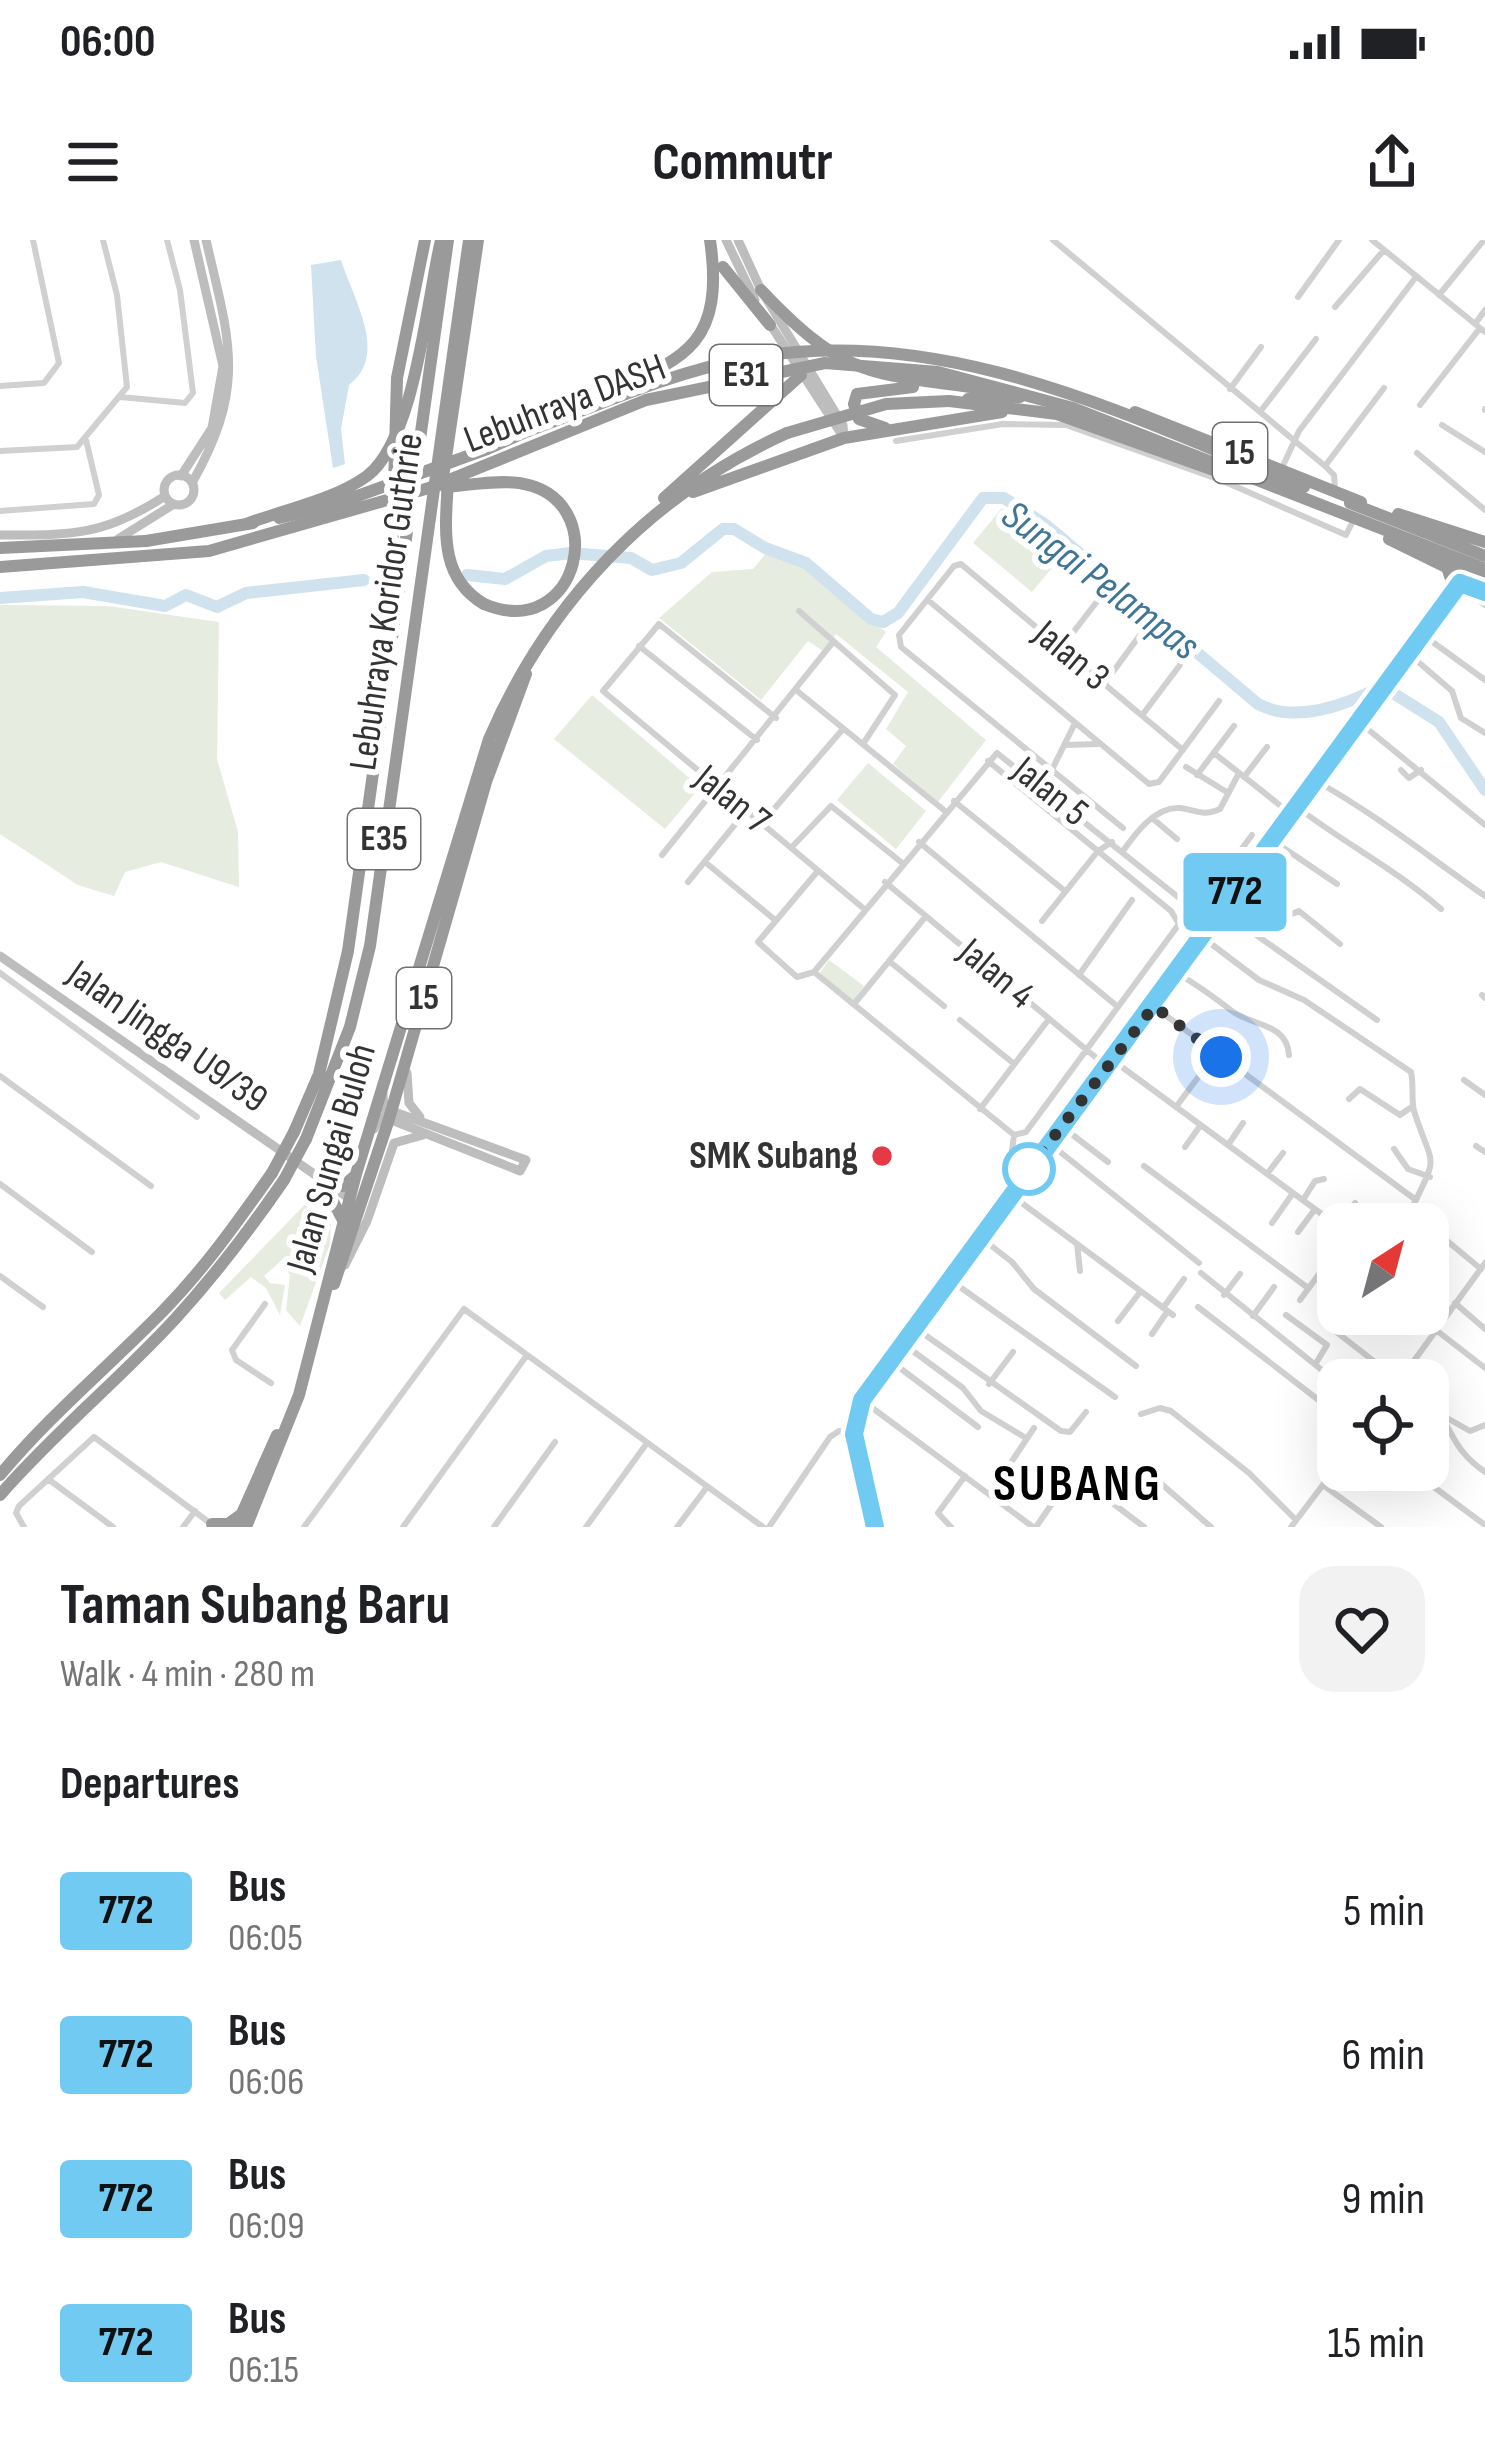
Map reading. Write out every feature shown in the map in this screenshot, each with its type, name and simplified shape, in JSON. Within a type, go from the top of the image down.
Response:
[{"type":"highway","points":[[391,658],[387,595],[397,378],[425,240]]},
{"type":"highway","points":[[246,524],[357,483],[386,457],[401,422],[444,240]]},
{"type":"highway","name":"Lebuhraya Koridor Guthrie","points":[[300,1136],[334,1023],[391,658],[444,240]]},
{"type":"highway","points":[[429,488],[520,483],[552,497],[577,539],[572,572],[553,597],[511,612],[484,604],[460,584],[445,546],[451,435],[473,240]]},
{"type":"highway","name":"Lebuhraya Koridor Guthrie","points":[[0,1495],[49,1440],[173,1321],[232,1254],[300,1136],[350,1027],[370,946],[418,589],[473,240]]},
{"type":"highway","points":[[528,431],[692,346],[712,316],[710,240]]},
{"type":"highway","points":[[723,267],[770,325]]},
{"type":"highway","points":[[761,290],[795,326],[849,365],[938,386]]},
{"type":"highway","name":"Lebuhraya DASH","points":[[0,549],[165,540],[314,511],[671,378],[746,358],[819,350],[906,354],[1055,386],[1485,572]]},
{"type":"highway","name":"Lebuhraya DASH","points":[[0,567],[209,551],[429,488],[646,400],[825,363],[938,372],[1017,391],[1349,514]]},
{"type":"highway","points":[[653,514],[678,485],[801,375]]},
{"type":"highway","points":[[894,434],[860,419],[854,404],[857,394],[872,388],[938,386],[985,389],[1009,403]]},
{"type":"highway","name":"Jalan Sungai Buloh","points":[[246,1527],[285,1438],[356,1174],[489,739],[532,656],[588,578],[653,514],[787,433],[886,404],[949,400],[1125,409],[1485,548]]},
{"type":"highway","points":[[672,500],[844,438],[982,418],[1009,403]]},
{"type":"highway","name":"Jalan Sungai Buloh","points":[[1009,403],[1089,423],[1349,514],[1442,559],[1485,572]]},
{"type":"highway","points":[[424,559],[451,435]]},
{"type":"highway","points":[[1349,514],[1485,548]]},
{"type":"highway","points":[[1349,514],[1485,589]]},
{"type":"highway","points":[[1442,559],[1458,587]]},
{"type":"highway","name":"Jalan Sungai Buloh","points":[[312,1339],[351,1243],[486,782],[532,656]]},
{"type":"highway","points":[[345,1225],[328,1186],[343,1186],[356,1174]]},
{"type":"highway","name":"Lebuhraya Koridor Guthrie","points":[[0,1474],[165,1310],[278,1176]]},
{"type":"highway","points":[[351,1243],[351,1202],[366,1194]]},
{"type":"highway","name":"Jalan Sungai Buloh","points":[[236,1527],[302,1372]]},
{"type":"highway","points":[[214,1526],[228,1524],[244,1510]]},
{"type":"street","points":[[0,386],[44,383],[59,363],[33,240]]},
{"type":"street","points":[[0,451],[77,447],[130,379],[104,240]]},
{"type":"street","points":[[120,397],[185,403],[193,393],[180,290],[166,240]]},
{"type":"street","points":[[170,500],[167,482],[181,476],[212,428],[223,366],[194,240]]},
{"type":"street","points":[[0,535],[85,535],[170,500],[192,498],[192,483],[221,430],[231,379],[206,240]]},
{"type":"street","points":[[726,240],[770,325],[844,438]]},
{"type":"street","points":[[738,240],[761,290],[843,425],[844,438]]},
{"type":"street","points":[[1053,240],[1324,466],[1334,476],[1334,491]]},
{"type":"street","points":[[1298,297],[1339,240]]},
{"type":"street","points":[[1372,240],[1480,328]]},
{"type":"street","points":[[1439,296],[1484,240]]},
{"type":"street","points":[[1335,308],[1384,250]]},
{"type":"street","points":[[1281,470],[1295,442],[1416,277]]},
{"type":"street","points":[[1420,405],[1480,328],[1485,310]]},
{"type":"street","points":[[1259,412],[1316,339]]},
{"type":"street","points":[[1230,389],[1261,346]]},
{"type":"street","points":[[1324,466],[1384,388]]},
{"type":"street","points":[[894,434],[1003,424],[1066,425],[1223,481],[1346,535],[1349,514]]},
{"type":"street","points":[[1442,425],[1485,452]]},
{"type":"street","points":[[0,511],[94,504],[99,495],[86,440]]},
{"type":"street","points":[[1418,453],[1485,510]]},
{"type":"street","points":[[181,476],[192,483]]},
{"type":"street","points":[[0,549],[97,545],[121,538],[170,500]]},
{"type":"street","points":[[875,1527],[854,1434],[862,1400],[1485,548]]},
{"type":"street","name":"Jalan 3","points":[[928,600],[959,563],[1183,750]]},
{"type":"street","points":[[1458,587],[1485,589]]},
{"type":"street","points":[[1458,587],[1485,605]]},
{"type":"street","points":[[1061,648],[1099,599]]},
{"type":"street","points":[[1123,829],[897,641],[928,600],[1154,784],[1220,701]]},
{"type":"street","points":[[799,611],[894,694],[862,745]]},
{"type":"street","points":[[757,740],[639,646],[662,626],[776,718]]},
{"type":"street","points":[[1104,684],[1140,635]]},
{"type":"street","points":[[1423,635],[1485,680]]},
{"type":"street","points":[[662,855],[833,642]]},
{"type":"street","name":"Jalan 7","points":[[639,646],[604,691],[863,908]]},
{"type":"street","points":[[1409,654],[1452,691],[1461,718],[1485,733]]},
{"type":"street","points":[[1142,716],[1180,664]]},
{"type":"street","points":[[796,691],[944,812]]},
{"type":"street","points":[[1359,722],[1485,825]]},
{"type":"street","points":[[1044,786],[1075,723]]},
{"type":"street","points":[[1197,776],[1234,727]]},
{"type":"street","points":[[774,809],[843,729]]},
{"type":"street","points":[[1065,745],[1100,744]]},
{"type":"street","points":[[1123,851],[1152,818],[1173,808],[1210,814],[1220,809],[1225,791],[1267,747]]},
{"type":"street","points":[[1214,753],[1322,830],[1353,843],[1385,872],[1441,909]]},
{"type":"street","name":"Jalan 5","points":[[814,972],[988,761],[1004,754],[1212,924]]},
{"type":"street","points":[[988,761],[1172,911],[1179,924],[1026,1132],[1014,1135]]},
{"type":"street","points":[[1186,767],[1225,791]]},
{"type":"street","points":[[1401,770],[1409,778],[1421,770]]},
{"type":"street","points":[[1316,782],[1378,816],[1459,882],[1485,896]]},
{"type":"street","points":[[954,801],[1065,890]]},
{"type":"street","points":[[791,848],[831,806],[901,862]]},
{"type":"street","points":[[688,882],[746,811]]},
{"type":"street","points":[[1152,818],[1177,839]]},
{"type":"street","points":[[1252,836],[1210,891],[1223,909],[1377,1020]]},
{"type":"street","points":[[1272,840],[1336,884]]},
{"type":"street","points":[[919,842],[1118,1007]]},
{"type":"street","points":[[1042,921],[1098,851],[1112,842]]},
{"type":"street","points":[[1241,851],[1257,861]]},
{"type":"street","points":[[705,862],[776,920]]},
{"type":"street","points":[[818,870],[759,940],[762,951],[796,977],[814,972],[1014,1135]]},
{"type":"street","points":[[1245,879],[1282,918],[1299,911],[1340,944]]},
{"type":"street","name":"Jalan 4","points":[[885,882],[1087,1050],[1176,1107],[1315,1209]]},
{"type":"street","points":[[1079,974],[1132,900]]},
{"type":"street","points":[[854,1004],[926,916]]},
{"type":"street","points":[[1202,937],[1258,980],[1304,1000],[1334,1025],[1404,1066],[1413,1078],[1413,1106],[1433,1158],[1430,1177],[1415,1203]]},
{"type":"street","name":"Jalan Jingga U9/39","points":[[0,956],[351,1202]]},
{"type":"street","points":[[889,961],[944,1006]]},
{"type":"street","points":[[0,973],[196,1117]]},
{"type":"street","points":[[1177,973],[1234,1013],[1264,1023],[1285,1041],[1289,1055]]},
{"type":"street","points":[[1154,1006],[1416,1200]]},
{"type":"street","points":[[980,1109],[1049,1019]]},
{"type":"street","points":[[960,1020],[1014,1064]]},
{"type":"street","points":[[413,1032],[405,1092],[430,1130]]},
{"type":"street","points":[[0,1076],[151,1186]]},
{"type":"street","points":[[1176,1107],[1199,1076]]},
{"type":"street","points":[[1464,1080],[1485,1095]]},
{"type":"street","points":[[364,1150],[389,1114],[383,1084]]},
{"type":"street","points":[[1348,1099],[1360,1088],[1421,1124]]},
{"type":"street","points":[[1400,1115],[1413,1106]]},
{"type":"street","points":[[335,1282],[368,1221],[394,1143],[430,1130],[526,1160],[520,1172],[430,1130],[389,1114]]},
{"type":"street","points":[[1228,1145],[1244,1123]]},
{"type":"street","points":[[1185,1147],[1200,1125]]},
{"type":"street","points":[[1061,1126],[1108,1162]]},
{"type":"street","points":[[1014,1135],[1010,1167],[1014,1190],[1168,1311]]},
{"type":"street","points":[[1049,1143],[1199,1263]]},
{"type":"street","points":[[1476,1146],[1485,1152]]},
{"type":"street","points":[[1394,1149],[1408,1169],[1430,1177]]},
{"type":"street","points":[[1268,1174],[1282,1153]]},
{"type":"street","points":[[1144,1166],[1308,1288]]},
{"type":"street","points":[[1303,1200],[1315,1180],[1324,1179]]},
{"type":"street","points":[[0,1184],[92,1252]]},
{"type":"street","points":[[1272,1223],[1293,1192]]},
{"type":"street","points":[[1298,1232],[1315,1209]]},
{"type":"street","points":[[980,1237],[1012,1262],[1034,1289],[1136,1366]]},
{"type":"street","points":[[1449,1242],[1483,1266],[1449,1312]]},
{"type":"street","points":[[1077,1244],[1080,1271]]},
{"type":"street","points":[[1202,1273],[1224,1295],[1316,1363],[1327,1346],[1286,1316]]},
{"type":"street","points":[[1224,1295],[1240,1274]]},
{"type":"street","points":[[0,1276],[43,1307]]},
{"type":"street","points":[[1300,1300],[1317,1276]]},
{"type":"street","points":[[1152,1334],[1184,1279]]},
{"type":"street","points":[[950,1280],[1115,1397]]},
{"type":"street","points":[[1253,1316],[1274,1287]]},
{"type":"street","points":[[1118,1321],[1140,1292]]},
{"type":"street","points":[[265,1304],[232,1347],[236,1360],[271,1383]]},
{"type":"street","points":[[1449,1305],[1485,1329]]},
{"type":"street","points":[[1198,1306],[1317,1398]]},
{"type":"street","points":[[304,1527],[464,1309],[766,1527],[830,1437],[839,1430],[854,1434]]},
{"type":"street","points":[[914,1327],[1065,1433],[1086,1412]]},
{"type":"street","points":[[1340,1335],[1372,1359]]},
{"type":"street","points":[[1442,1335],[1485,1368]]},
{"type":"street","points":[[902,1343],[969,1394],[981,1411],[1026,1438]]},
{"type":"street","points":[[989,1384],[1013,1352]]},
{"type":"street","points":[[403,1527],[527,1355]]},
{"type":"street","points":[[890,1360],[978,1427]]},
{"type":"street","points":[[862,1400],[1034,1527],[1059,1494],[1068,1468]]},
{"type":"street","points":[[1141,1414],[1160,1408],[1171,1411],[1249,1473],[1294,1524],[1318,1491]]},
{"type":"street","points":[[1449,1419],[1470,1431],[1485,1425]]},
{"type":"street","points":[[1449,1424],[1458,1452],[1485,1472]]},
{"type":"street","points":[[990,1494],[1034,1428]]},
{"type":"street","points":[[25,1527],[16,1513],[19,1506],[94,1436],[214,1526]]},
{"type":"street","points":[[494,1527],[555,1442]]},
{"type":"street","points":[[586,1527],[647,1443]]},
{"type":"street","points":[[1150,1474],[1211,1527]]},
{"type":"street","points":[[951,1527],[938,1513],[965,1476]]},
{"type":"street","points":[[48,1479],[113,1527]]},
{"type":"street","points":[[1090,1486],[1144,1527]]},
{"type":"street","points":[[677,1527],[706,1487]]},
{"type":"street","points":[[1330,1491],[1378,1526]]},
{"type":"street","points":[[1440,1491],[1485,1525]]},
{"type":"street","points":[[183,1527],[195,1511]]},
{"type":"shaded area","points":[[1002,508],[1061,557],[1032,592],[973,543]]},
{"type":"shaded area","points":[[767,552],[806,568],[886,632],[876,647],[986,740],[938,802],[893,764],[906,746],[886,729],[908,692],[836,634],[823,651],[808,641],[761,700],[659,618],[712,572],[753,569]]},
{"type":"shaded area","points":[[0,605],[108,606],[219,622],[217,759],[238,832],[239,887],[161,862],[125,872],[114,896],[78,885],[0,834]]},
{"type":"shaded area","points":[[592,695],[700,787],[665,829],[554,739]]},
{"type":"shaded area","points":[[868,763],[926,811],[896,849],[837,800]]},
{"type":"shaded area","points":[[829,960],[864,986],[853,1001],[819,974]]},
{"type":"shaded area","points":[[319,1190],[332,1201],[330,1244],[300,1326],[286,1310],[290,1275],[282,1260],[264,1276],[270,1283],[285,1285],[280,1315],[266,1288],[251,1277],[225,1300],[219,1293]]},
{"type":"water","points":[[341,260],[367,343],[361,373],[349,385],[341,429],[345,464],[333,468],[316,356],[311,265]]},
{"type":"waterway","name":"Sungai Pelampas","points":[[467,575],[505,579],[546,556],[571,553],[631,558],[652,570],[681,563],[723,529],[734,529],[765,548],[806,563],[871,619],[883,622],[898,613],[983,498],[1004,498],[1046,525],[1258,704],[1288,712],[1321,710],[1382,686],[1439,722],[1485,790]]},
{"type":"waterway","name":"Sungai Pelampas","points":[[0,598],[83,592],[165,606],[186,595],[217,607],[246,593],[364,580]]},
{"type":"bus line","name":"772","points":[[875,1527],[854,1434],[862,1400],[1460,583],[1485,592]]},
{"type":"place","name":"SMK Subang","points":[[882,1156]]},
{"type":"district","name":"SUBANG","points":[[1078,1484]]},
{"type":"route","points":[[1029,1169],[1154,1006],[1221,1057]]}]
